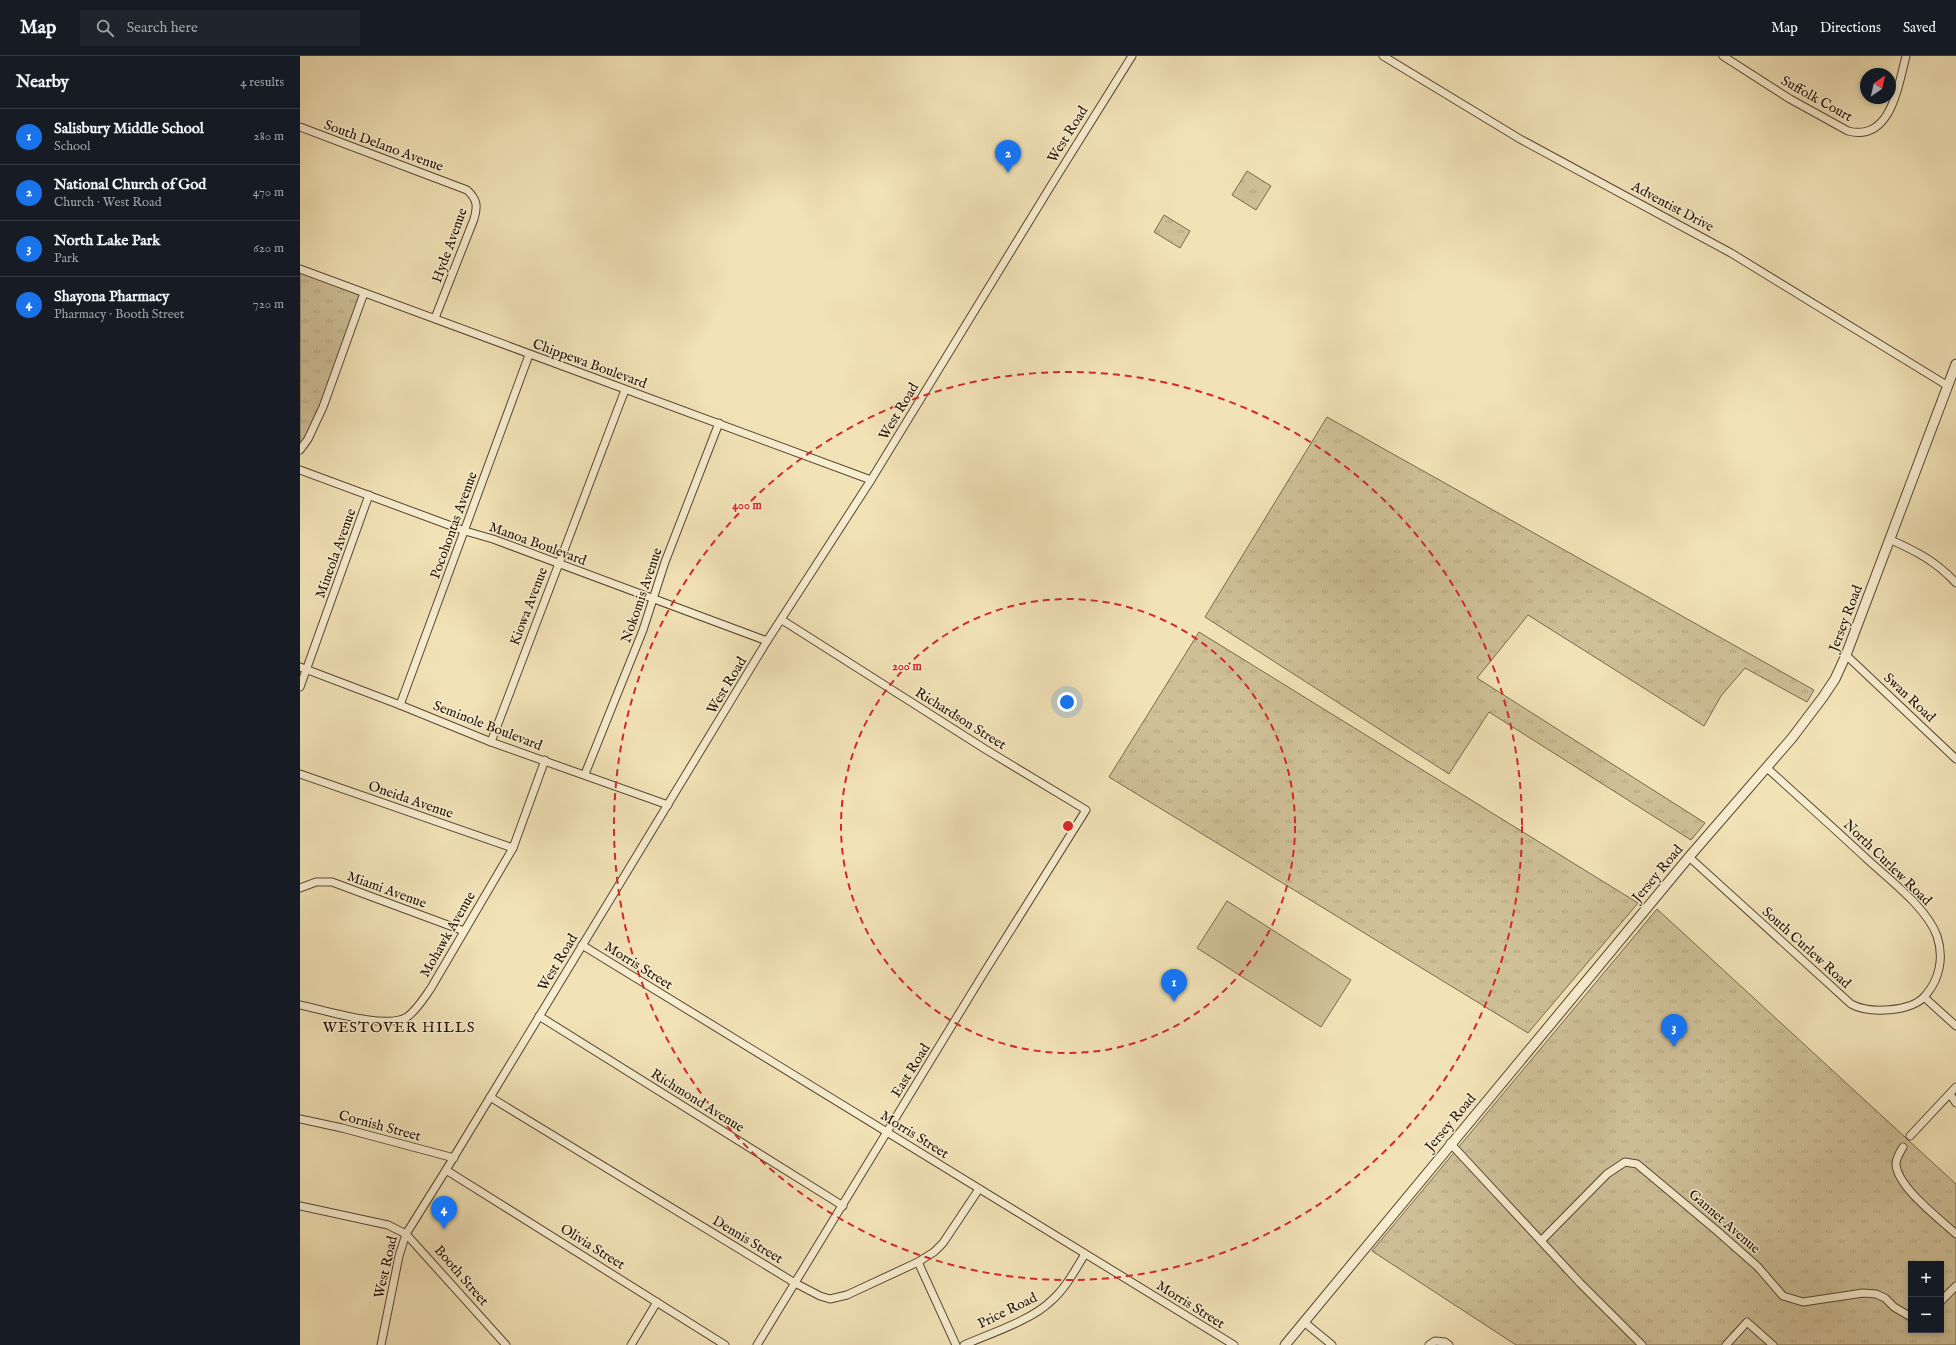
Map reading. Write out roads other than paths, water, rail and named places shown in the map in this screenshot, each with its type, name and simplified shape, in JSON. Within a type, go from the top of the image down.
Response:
[{"type":"street","name":"West Road","points":[[381,1345],[399,1256],[406,1234],[413,1220],[454,1158],[768,641],[871,480],[1132,56]]},
{"type":"street","name":"Adventist Drive","points":[[1383,56],[1520,139],[1725,249],[1948,386]]},
{"type":"street","name":"Suffolk Court","points":[[1723,56],[1790,99],[1848,131],[1857,133],[1868,131],[1877,127],[1883,120],[1890,108],[1906,56]]},
{"type":"street","name":"South Delano Avenue","points":[[300,127],[459,187]]},
{"type":"street","name":"Hyde Avenue","points":[[435,318],[477,211],[476,199],[467,190],[459,187]]},
{"type":"street","name":"Chippewa Boulevard","points":[[300,269],[435,318],[529,355],[719,423],[871,480]]},
{"type":"street","points":[[300,450],[308,439],[323,407],[364,293]]},
{"type":"street","name":"Pocohontas Avenue","points":[[400,704],[529,355]]},
{"type":"street","name":"Jersey Road","points":[[1285,1345],[1450,1143],[1689,857],[1767,768],[1823,698],[1835,679],[1846,655],[1891,540],[1956,364]]},
{"type":"street","name":"Kiowa Avenue","points":[[491,742],[625,390]]},
{"type":"street","name":"Nokomis Avenue","points":[[585,774],[654,598],[692,491],[719,423]]},
{"type":"street","name":"Manoa Boulevard","points":[[300,470],[465,531],[494,539],[768,641]]},
{"type":"street","name":"Mineola Avenue","points":[[300,687],[303,668],[369,495]]},
{"type":"street","points":[[1891,540],[1922,554],[1940,567],[1956,583]]},
{"type":"street","name":"Richardson Street","points":[[782,620],[985,749],[1086,810]]},
{"type":"street","name":"Swan Road","points":[[1846,655],[1956,759]]},
{"type":"street","name":"Seminole Boulevard","points":[[303,668],[400,704],[491,742],[546,760],[668,805]]},
{"type":"street","name":"Mohawk Avenue","points":[[300,1005],[375,1021],[394,1020],[406,1017],[417,1007],[431,988],[513,848],[546,760]]},
{"type":"street","name":"North Curlew Road","points":[[1767,768],[1887,877],[1914,903],[1932,924],[1939,946],[1940,966],[1938,977],[1924,997]]},
{"type":"street","name":"Oneida Avenue","points":[[300,774],[513,848]]},
{"type":"street","name":"East Road","points":[[757,1345],[1086,810]]},
{"type":"street","name":"South Curlew Road","points":[[1689,857],[1851,1004],[1868,1010],[1885,1011],[1912,1004],[1924,997]]},
{"type":"street","name":"Miami Avenue","points":[[300,888],[316,882],[332,882],[464,931]]},
{"type":"street","name":"Morris Street","points":[[582,945],[1234,1345]]},
{"type":"street","points":[[1924,997],[1956,1026]]},
{"type":"street","name":"Richmond Avenue","points":[[539,1016],[843,1206]]},
{"type":"street","points":[[1910,1136],[1956,1087]]},
{"type":"street","points":[[1950,1094],[1956,1103]]},
{"type":"street","name":"Dennis Street","points":[[490,1097],[795,1283],[820,1296],[830,1299],[847,1296],[918,1262],[934,1252],[943,1243],[979,1189]]},
{"type":"street","name":"Cornish Street","points":[[300,1119],[342,1128],[454,1158]]},
{"type":"street","points":[[1450,1143],[1541,1241],[1642,1345]]},
{"type":"street","points":[[1902,1147],[1896,1164],[1902,1182],[1956,1234]]},
{"type":"street","name":"Gannet Avenue","points":[[1541,1241],[1608,1174],[1625,1162],[1637,1164],[1746,1256],[1783,1296],[1803,1302],[1863,1293],[1876,1294],[1885,1298],[1894,1307],[1908,1316]]},
{"type":"street","name":"Olivia Street","points":[[446,1170],[725,1345]]},
{"type":"street","name":"Booth Street","points":[[300,1206],[388,1225],[406,1234],[502,1343]]},
{"type":"street","name":"Price Road","points":[[964,1345],[1028,1316],[1051,1302],[1068,1282],[1084,1254]]},
{"type":"street","points":[[918,1262],[956,1345]]},
{"type":"street","points":[[1944,1298],[1956,1286]]},
{"type":"street","points":[[631,1345],[657,1302]]},
{"type":"street","points":[[1304,1322],[1332,1345]]},
{"type":"street","points":[[1726,1345],[1747,1322],[1773,1345]]},
{"type":"street","points":[[1429,1345],[1435,1341],[1445,1342],[1449,1345]]},
{"type":"place","name":"National Church of God","points":[[1008,173]]},
{"type":"place","name":"Salisbury Middle School","points":[[1174,1002]]},
{"type":"place","name":"North Lake Park","points":[[1674,1047]]},
{"type":"place","name":"Shayona Pharmacy","points":[[444,1229]]},
{"type":"district","name":"WESTOVER HILLS","points":[[399,1027]]}]
